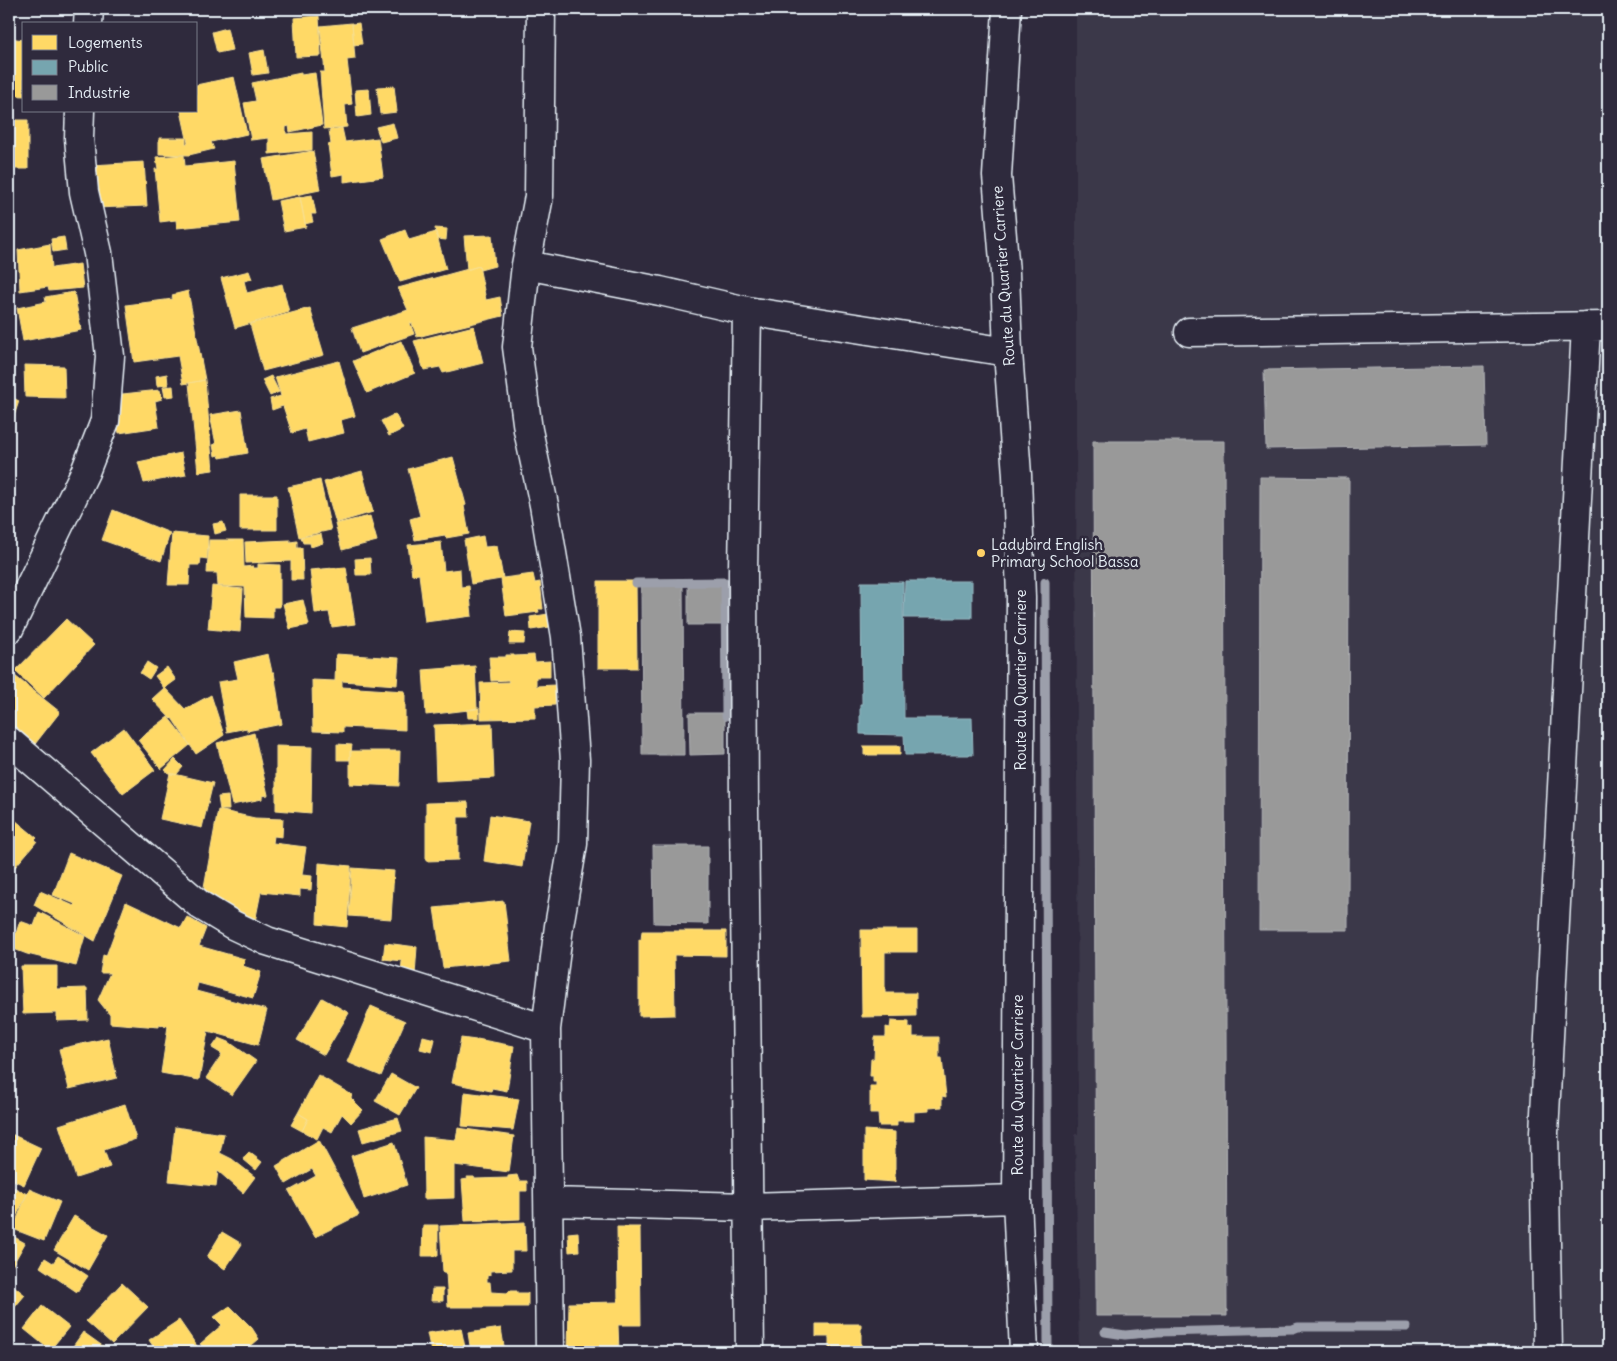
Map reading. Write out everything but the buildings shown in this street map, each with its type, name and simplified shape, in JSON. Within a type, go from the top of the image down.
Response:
[{"type":"street","points":[[541,9],[539,196],[526,265],[517,347],[528,430],[544,505],[566,637],[575,760],[573,844],[559,926],[546,1030],[550,1352]]},
{"type":"street","name":"Route du Quartier Carriere","points":[[1007,9],[997,176],[1017,474],[1021,598],[1016,1199],[1024,1352]]},
{"type":"street","points":[[9,629],[86,472],[105,421],[110,356],[98,253],[84,192],[79,138],[80,112]]},
{"type":"street","points":[[526,265],[660,291],[747,311],[1008,352]]},
{"type":"street","points":[[747,311],[743,572],[750,1352]]},
{"type":"street","points":[[1189,332],[1597,326],[1544,1134],[1548,1352]]},
{"type":"street","points":[[9,741],[200,905],[233,925],[267,941],[546,1030]]},
{"type":"street","points":[[549,1202],[749,1207],[1016,1199]]},
{"type":"shaded area","points":[[1076,9],[1608,9],[1608,1352],[1079,1352],[1075,1134],[1078,1134]]},
{"type":"waterway","points":[[636,583],[725,582],[726,716]]},
{"type":"waterway","points":[[1045,582],[1048,1352]]},
{"type":"waterway","points":[[1105,1332],[1125,1335],[1158,1332],[1293,1329],[1298,1327],[1407,1327]]},
{"type":"place","name":"Ladybird English Primary School Bassa","points":[[981,553]]}]
